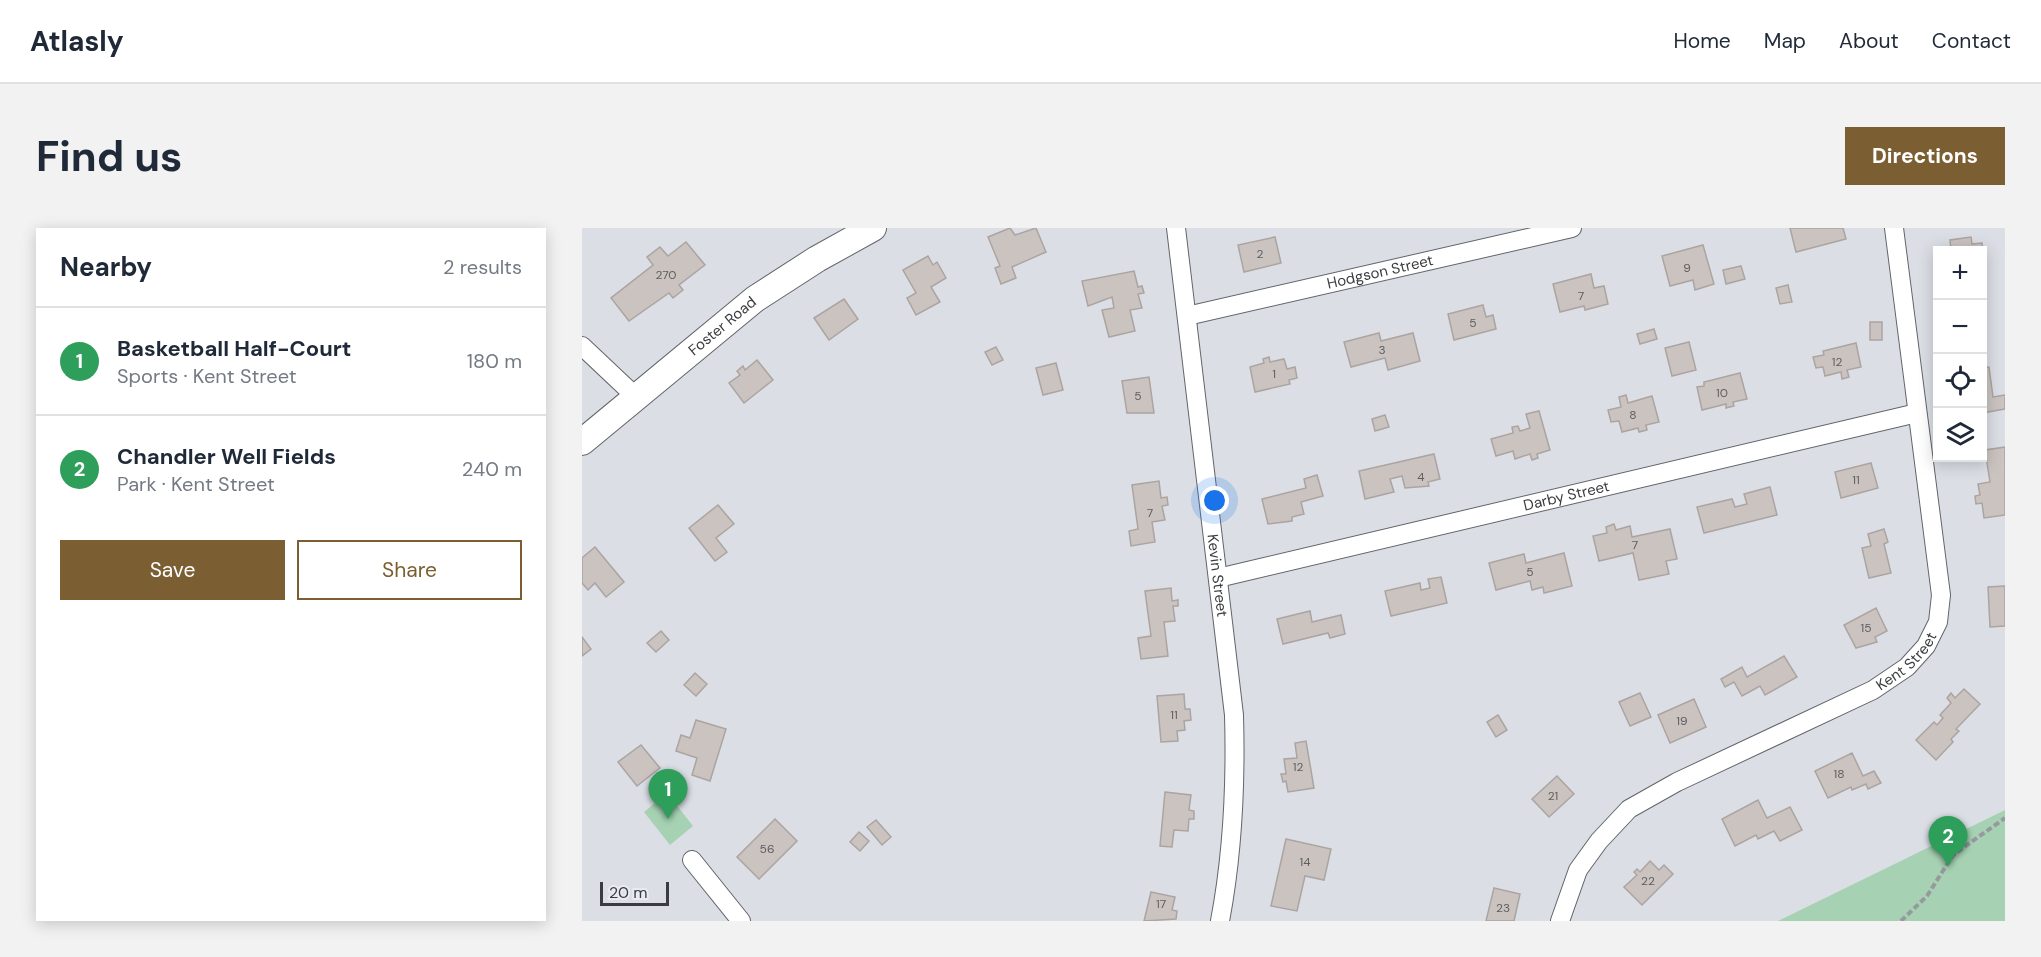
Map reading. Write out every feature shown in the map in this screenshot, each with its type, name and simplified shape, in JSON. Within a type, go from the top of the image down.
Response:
[{"type":"street","name":"Foster Road","points":[[582,442],[755,299],[817,259],[873,228]]},
{"type":"street","name":"Kevin Street","points":[[1176,228],[1229,656],[1236,770],[1232,843],[1220,921]]},
{"type":"street","name":"Hodgson Street","points":[[1187,316],[1572,228]]},
{"type":"street","name":"Kent Street","points":[[1560,921],[1578,870],[1599,841],[1629,809],[1677,782],[1873,690],[1907,667],[1926,646],[1938,622],[1941,595],[1894,228]]},
{"type":"street","points":[[582,346],[635,396]]},
{"type":"street","name":"Darby Street","points":[[1218,578],[1917,412]]},
{"type":"street","points":[[692,860],[741,921]]},
{"type":"path","points":[[1901,921],[1927,896],[1953,855],[2005,818]]},
{"type":"green space","points":[[667,793],[693,826],[670,845],[644,812]]},
{"type":"green space","points":[[2005,810],[2005,921],[1778,921]]},
{"type":"building","points":[[1010,228],[1015,235],[1036,228],[1046,252],[1012,267],[1016,278],[1001,284],[995,268],[1000,266],[988,237]]},
{"type":"building","points":[[1790,228],[1843,228],[1846,239],[1796,252]]},
{"type":"building","points":[[1275,237],[1281,263],[1244,272],[1238,245]]},
{"type":"building","points":[[1971,237],[1972,244],[1982,243],[1982,246],[1951,246],[1950,240]]},
{"type":"building","points":[[686,242],[705,265],[679,285],[683,290],[673,298],[669,293],[629,321],[611,298],[653,265],[647,257],[660,247],[668,256]]},
{"type":"building","points":[[1703,245],[1714,284],[1695,290],[1693,280],[1670,286],[1662,256]]},
{"type":"building","points":[[928,256],[933,265],[937,262],[946,278],[931,287],[940,302],[916,315],[907,298],[916,293],[903,270]]},
{"type":"building","points":[[1741,266],[1745,279],[1726,284],[1723,270]]},
{"type":"building","points":[[1134,271],[1138,287],[1142,286],[1144,293],[1138,294],[1142,308],[1130,310],[1135,331],[1109,337],[1102,310],[1114,308],[1112,297],[1088,306],[1082,281]]},
{"type":"building","points":[[1591,274],[1594,288],[1604,286],[1608,304],[1585,310],[1584,306],[1560,312],[1553,284]]},
{"type":"building","points":[[1788,285],[1792,302],[1780,304],[1776,288]]},
{"type":"building","points":[[844,299],[858,319],[829,340],[814,318]]},
{"type":"building","points":[[1483,305],[1486,317],[1493,315],[1496,329],[1454,340],[1448,314]]},
{"type":"building","points":[[1870,322],[1882,322],[1882,340],[1870,340]]},
{"type":"building","points":[[1654,329],[1657,339],[1640,344],[1637,334]]},
{"type":"building","points":[[1379,333],[1381,341],[1413,333],[1420,361],[1388,370],[1385,358],[1351,367],[1344,342]]},
{"type":"building","points":[[1689,342],[1696,370],[1672,376],[1665,348]]},
{"type":"building","points":[[1856,343],[1861,367],[1847,370],[1849,377],[1842,379],[1841,372],[1825,376],[1823,367],[1816,368],[1813,357],[1824,355],[1823,351]]},
{"type":"building","points":[[996,347],[1003,360],[992,365],[985,352]]},
{"type":"building","points":[[1269,357],[1270,362],[1284,359],[1287,369],[1295,367],[1297,378],[1289,380],[1290,384],[1255,392],[1250,367],[1264,363],[1263,359]]},
{"type":"building","points":[[757,360],[773,380],[744,403],[729,383],[740,375],[737,371],[743,366],[745,370]]},
{"type":"building","points":[[1056,363],[1063,390],[1043,395],[1036,368]]},
{"type":"building","points":[[1987,367],[1989,367],[1993,397],[2005,395],[2005,409],[1987,412]]},
{"type":"building","points":[[1740,373],[1747,399],[1733,402],[1734,406],[1726,408],[1726,404],[1702,410],[1697,387],[1704,386],[1704,382]]},
{"type":"building","points":[[1149,377],[1154,413],[1127,413],[1122,381]]},
{"type":"building","points":[[1626,395],[1628,403],[1652,396],[1659,422],[1646,425],[1647,430],[1639,432],[1638,428],[1622,432],[1619,421],[1611,422],[1608,410],[1621,407],[1619,397]]},
{"type":"building","points":[[1539,411],[1550,450],[1537,454],[1538,458],[1532,460],[1530,454],[1515,459],[1513,451],[1496,456],[1491,439],[1513,433],[1512,427],[1518,426],[1520,431],[1530,428],[1526,414]]},
{"type":"building","points":[[1385,415],[1389,427],[1375,431],[1372,419]]},
{"type":"building","points":[[2005,447],[2005,515],[1984,518],[1982,503],[1976,504],[1975,496],[1980,495],[1978,484],[1990,482],[1987,450]]},
{"type":"building","points":[[1434,454],[1440,479],[1428,482],[1429,486],[1405,488],[1402,476],[1390,479],[1394,492],[1365,499],[1359,471]]},
{"type":"building","points":[[1871,463],[1878,488],[1841,498],[1835,472]]},
{"type":"building","points":[[1317,475],[1323,496],[1301,502],[1304,514],[1292,517],[1292,521],[1268,524],[1262,499],[1306,488],[1304,479]]},
{"type":"building","points":[[1159,481],[1161,498],[1167,497],[1168,505],[1162,506],[1165,520],[1152,522],[1155,542],[1131,546],[1129,531],[1138,529],[1132,485]]},
{"type":"building","points":[[1770,487],[1777,515],[1704,533],[1697,507],[1732,499],[1735,507],[1747,504],[1744,494]]},
{"type":"building","points":[[718,505],[734,524],[716,538],[727,552],[715,561],[689,528]]},
{"type":"building","points":[[1614,524],[1616,530],[1630,526],[1632,537],[1670,529],[1677,559],[1666,561],[1669,574],[1639,580],[1633,553],[1599,561],[1593,536],[1607,533],[1606,527]]},
{"type":"building","points":[[1884,529],[1888,542],[1884,544],[1891,573],[1869,578],[1862,548],[1871,546],[1868,534]]},
{"type":"building","points":[[595,547],[624,582],[606,597],[595,583],[588,590],[582,583],[582,558]]},
{"type":"building","points":[[1564,553],[1572,586],[1544,593],[1543,587],[1532,590],[1530,581],[1496,590],[1489,563],[1524,554],[1526,563]]},
{"type":"building","points":[[1441,577],[1447,603],[1391,616],[1385,591],[1420,583],[1421,590],[1430,588],[1428,579]]},
{"type":"building","points":[[2005,586],[2005,626],[1990,627],[1988,587]]},
{"type":"building","points":[[1171,588],[1172,601],[1178,600],[1178,606],[1173,606],[1175,621],[1164,622],[1168,656],[1141,659],[1138,638],[1151,636],[1145,591]]},
{"type":"building","points":[[1876,608],[1887,631],[1875,637],[1877,642],[1856,648],[1844,625]]},
{"type":"building","points":[[1310,611],[1312,622],[1341,615],[1345,634],[1330,638],[1328,633],[1283,644],[1277,619]]},
{"type":"building","points":[[661,631],[669,640],[656,652],[647,643]]},
{"type":"building","points":[[582,637],[591,649],[582,656]]},
{"type":"building","points":[[1784,656],[1797,677],[1765,695],[1760,686],[1742,696],[1734,682],[1725,687],[1721,679],[1742,667],[1747,677]]},
{"type":"building","points":[[695,673],[707,684],[696,696],[684,685]]},
{"type":"building","points":[[1964,689],[1980,704],[1956,729],[1959,731],[1951,739],[1953,742],[1936,760],[1916,740],[1934,722],[1937,725],[1943,718],[1940,715],[1951,703],[1947,698],[1951,693],[1955,698]]},
{"type":"building","points":[[1640,693],[1651,717],[1630,726],[1619,702]]},
{"type":"building","points":[[1184,694],[1185,709],[1190,709],[1191,720],[1184,721],[1185,730],[1177,731],[1178,741],[1161,742],[1157,696]]},
{"type":"building","points":[[1694,699],[1706,727],[1670,743],[1658,715]]},
{"type":"building","points":[[1498,715],[1507,730],[1496,737],[1487,722]]},
{"type":"building","points":[[696,720],[726,729],[710,781],[692,775],[697,758],[676,751],[681,735],[690,738]]},
{"type":"building","points":[[1306,741],[1314,788],[1288,792],[1286,781],[1283,782],[1281,774],[1286,774],[1284,759],[1297,758],[1295,743]]},
{"type":"building","points":[[641,745],[660,768],[637,786],[618,762]]},
{"type":"building","points":[[1852,753],[1863,776],[1874,771],[1881,783],[1868,789],[1866,784],[1852,790],[1851,787],[1828,798],[1815,771]]},
{"type":"building","points":[[1557,776],[1574,794],[1549,817],[1532,799]]},
{"type":"building","points":[[1165,792],[1191,795],[1189,810],[1194,811],[1194,819],[1189,819],[1188,831],[1174,830],[1172,847],[1160,846]]},
{"type":"building","points":[[1758,800],[1767,818],[1790,807],[1802,830],[1780,841],[1774,831],[1758,839],[1756,835],[1735,846],[1722,819]]},
{"type":"building","points":[[775,819],[797,841],[759,879],[737,857]]},
{"type":"building","points":[[876,820],[891,837],[882,845],[867,827]]},
{"type":"building","points":[[859,832],[869,841],[860,851],[850,842]]},
{"type":"building","points":[[1286,839],[1331,849],[1324,880],[1305,876],[1297,911],[1271,906]]},
{"type":"building","points":[[1650,861],[1659,870],[1664,865],[1673,874],[1642,905],[1624,887],[1637,875],[1634,872],[1637,869],[1640,872]]},
{"type":"building","points":[[1494,888],[1520,894],[1514,921],[1486,921]]},
{"type":"building","points":[[1151,892],[1175,897],[1172,910],[1177,911],[1176,919],[1144,921]]},
{"type":"place","name":"Basketball Half-Court","points":[[668,819]]},
{"type":"place","name":"Chandler Well Fields","points":[[1948,866]]}]
